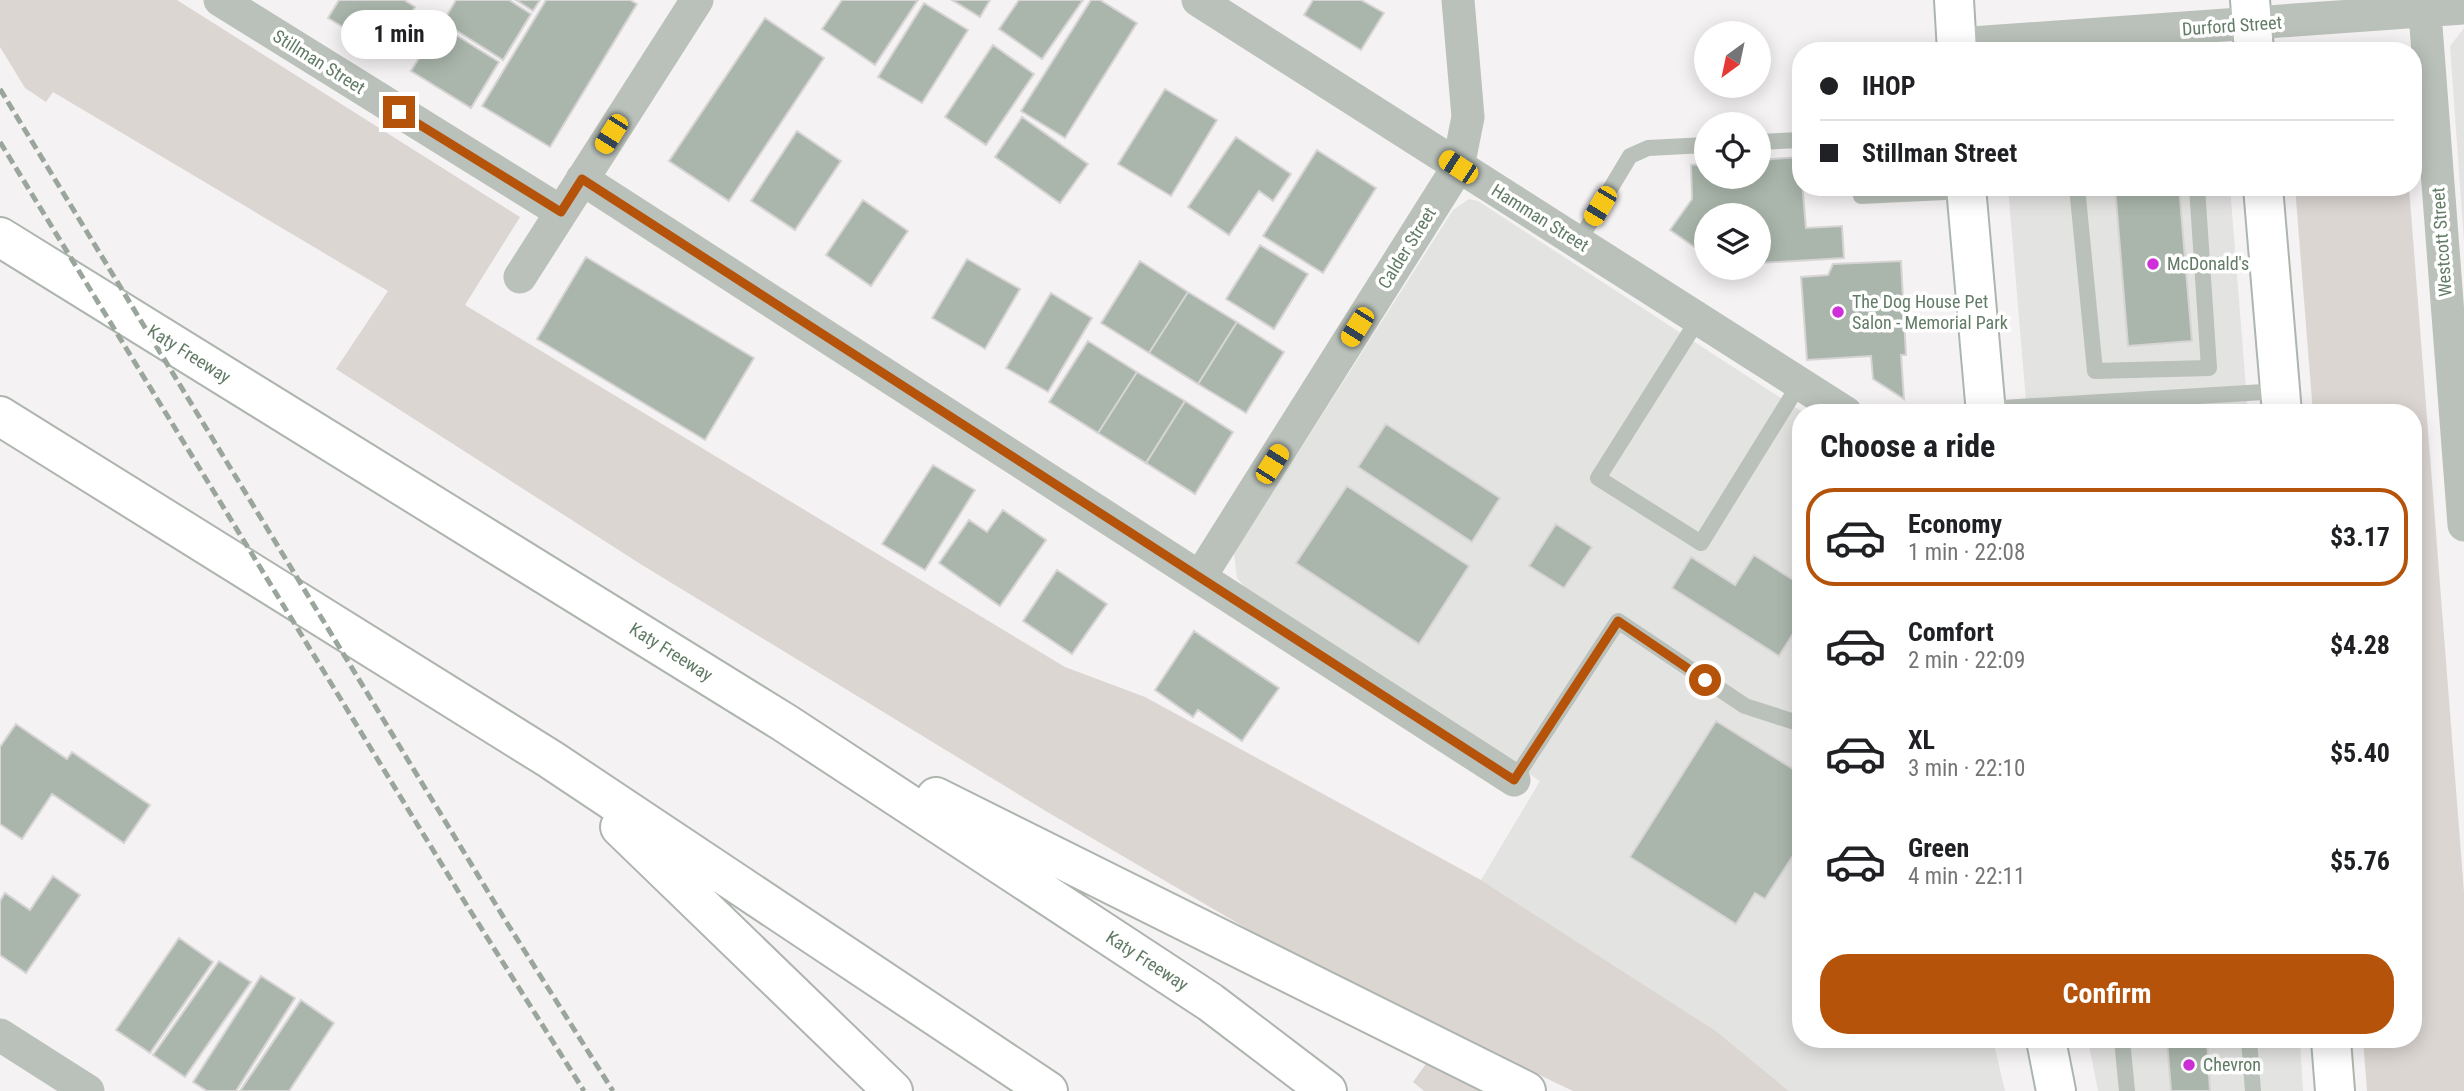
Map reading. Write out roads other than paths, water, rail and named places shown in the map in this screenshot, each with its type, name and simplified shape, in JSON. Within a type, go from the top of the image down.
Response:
[{"type":"main road","points":[[1954,0],[1957,42]]},
{"type":"main road","points":[[1967,196],[1985,404]]},
{"type":"main road","points":[[2264,196],[2281,402]]},
{"type":"main road","name":"Katy Freeway","points":[[0,237],[785,723],[1210,1002],[1327,1091]]},
{"type":"main road","points":[[0,416],[550,759],[1048,1091]]},
{"type":"main road","points":[[785,723],[1526,1091]]},
{"type":"main road","points":[[550,759],[893,1091]]},
{"type":"main road","points":[[2048,1048],[2056,1091]]},
{"type":"main road","points":[[2332,1048],[2335,1091]]},
{"type":"street","name":"Stillman Street","points":[[220,0],[561,212]]},
{"type":"street","points":[[520,277],[697,0]]},
{"type":"street","name":"Hamman Street","points":[[1198,0],[1832,404]]},
{"type":"street","name":"Calder Street","points":[[1200,578],[1458,167],[1468,117],[1458,0]]},
{"type":"street","name":"Durford Street","points":[[2024,42],[2252,25],[2424,6],[2464,8]]},
{"type":"street","name":"Westcott Street","points":[[2424,6],[2464,525]]},
{"type":"street","points":[[582,179],[1514,780]]},
{"type":"street","points":[[0,1035],[88,1091]]},
{"type":"lane","points":[[1771,141],[1792,140]]},
{"type":"lane","points":[[1579,241],[1630,156],[1648,148],[1694,146]]},
{"type":"lane","points":[[2078,196],[2095,371],[2209,368],[2198,196]]},
{"type":"lane","points":[[1699,318],[1598,478],[1701,543],[1800,383]]},
{"type":"lane","points":[[2215,404],[2281,402]]},
{"type":"lane","points":[[1514,780],[1618,621],[1745,706],[1792,721]]},
{"type":"lane","points":[[2123,1048],[2127,1091]]},
{"type":"lane","points":[[2250,1048],[2253,1091]]},
{"type":"railway","points":[[0,89],[507,923],[613,1091]]},
{"type":"railway","points":[[0,142],[466,904],[584,1091]]},
{"type":"place","name":"McDonald's","points":[[2153,264]]},
{"type":"place","name":"The Dog House Pet Salon - Memorial Park","points":[[1838,312]]},
{"type":"place","name":"Chevron","points":[[2189,1065]]}]
